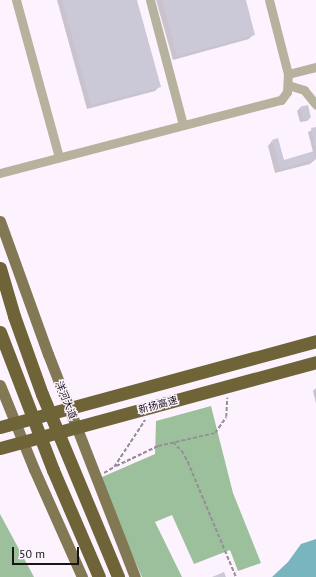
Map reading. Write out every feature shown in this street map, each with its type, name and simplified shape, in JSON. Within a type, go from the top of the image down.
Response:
[{"type":"highway","name":"洋河大道","points":[[0,268],[14,316],[42,394],[118,577]]},
{"type":"highway","points":[[0,332],[53,470],[99,577]]},
{"type":"highway","name":"新扬高速","points":[[0,427],[316,341]]},
{"type":"highway","name":"新扬高速","points":[[0,448],[316,362]]},
{"type":"main road","name":"洋河大道","points":[[0,221],[48,354],[97,476],[135,577]]},
{"type":"main road","points":[[0,385],[28,455],[82,577]]},
{"type":"lane","points":[[16,0],[59,158]]},
{"type":"lane","points":[[150,0],[183,126]]},
{"type":"lane","points":[[0,173],[281,100],[287,92],[288,74],[269,0]]},
{"type":"lane","points":[[288,74],[316,67]]},
{"type":"lane","points":[[288,84],[304,90],[316,105]]},
{"type":"path","points":[[97,476],[158,446],[215,433],[226,418],[226,393]]},
{"type":"path","points":[[114,467],[148,415]]},
{"type":"path","points":[[173,442],[182,451],[192,472],[236,577]]},
{"type":"green space","points":[[211,406],[233,493],[261,563],[238,571],[230,550],[194,564],[172,515],[155,522],[182,577],[142,577],[115,516],[102,477],[155,454],[156,421]]},
{"type":"green space","points":[[0,514],[34,577],[0,577]]},
{"type":"water","points":[[316,539],[316,577],[272,577],[288,562],[301,544]]},
{"type":"building","points":[[62,0],[137,0],[161,87],[91,105]]},
{"type":"building","points":[[162,0],[246,0],[255,35],[177,56]]},
{"type":"building","points":[[308,105],[311,118],[303,119],[300,107]]},
{"type":"building","points":[[316,127],[316,148],[315,148],[311,128]]},
{"type":"building","points":[[278,138],[284,160],[314,151],[316,159],[280,169],[272,140]]},
{"type":"building","points":[[224,572],[226,577],[212,577]]}]
